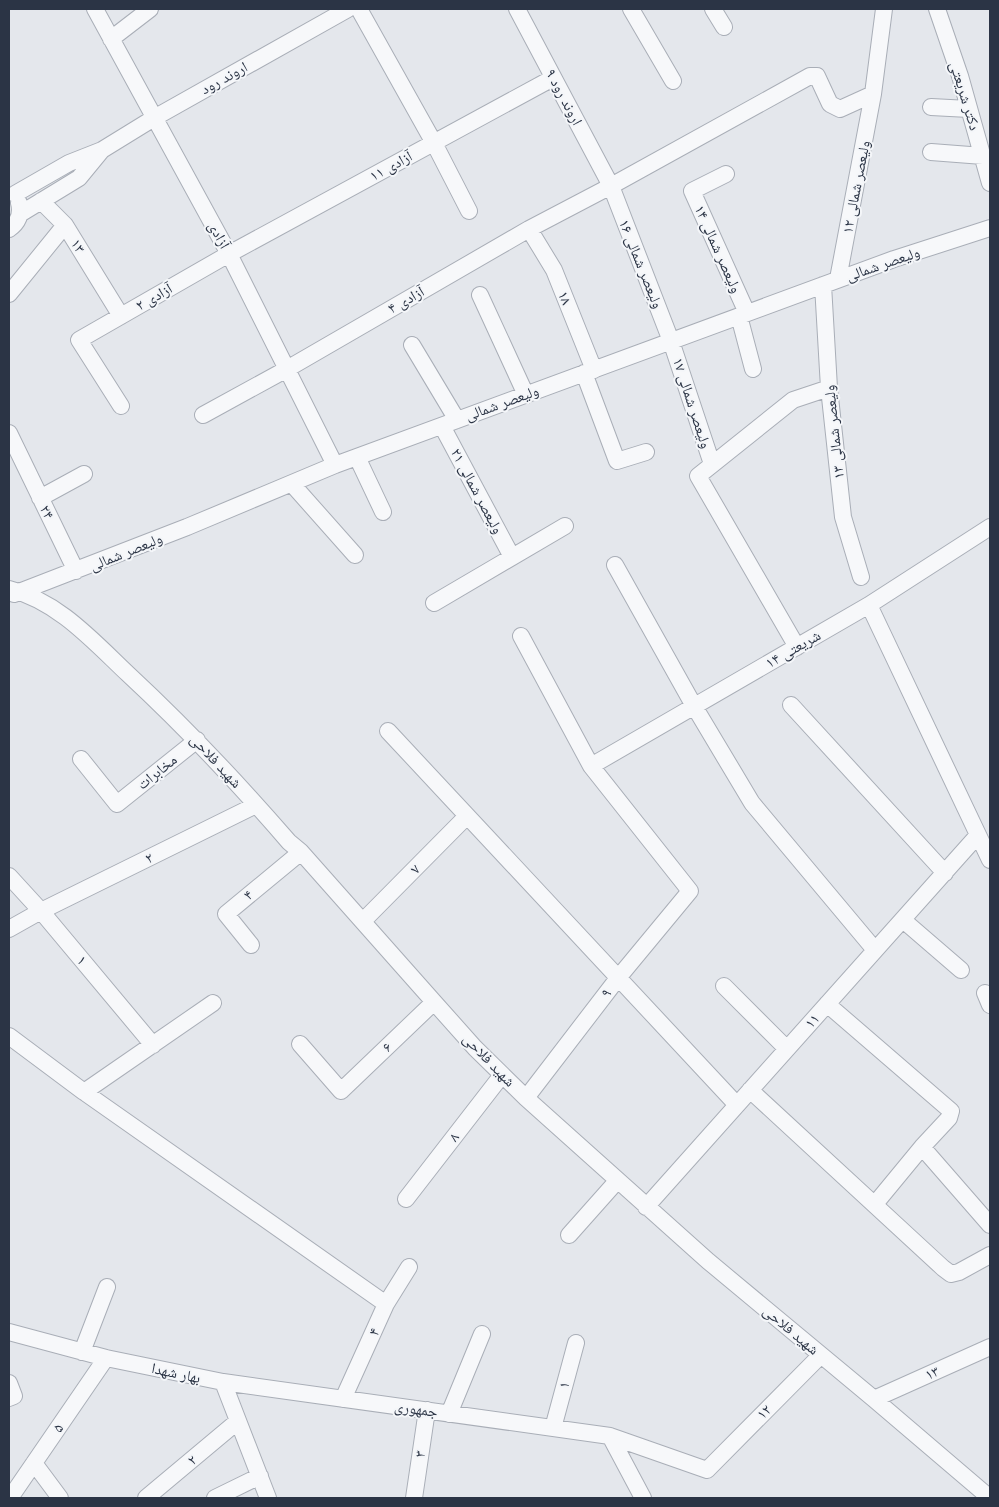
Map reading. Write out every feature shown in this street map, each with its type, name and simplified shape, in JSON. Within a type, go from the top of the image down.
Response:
[{"type":"street","name":"آزادی","points":[[95,9],[229,254],[335,465]]},
{"type":"street","points":[[111,39],[150,9]]},
{"type":"street","name":"اروند رود","points":[[12,192],[69,163],[102,150],[154,118],[348,9]]},
{"type":"street","points":[[360,9],[469,211]]},
{"type":"street","name":"اروند رود ۹","points":[[517,9],[611,186]]},
{"type":"street","points":[[631,9],[673,82]]},
{"type":"street","points":[[713,9],[724,27]]},
{"type":"street","name":"ولیعصر شمالی ۱۲","points":[[831,282],[874,94],[884,9]]},
{"type":"street","name":"دکتر شریعتی","points":[[937,9],[990,183]]},
{"type":"street","name":"آزادی ۴","points":[[203,415],[287,369],[529,229],[810,76],[817,76],[830,104],[840,109],[874,94]]},
{"type":"street","name":"آزادی ۱۱","points":[[229,254],[553,78]]},
{"type":"street","points":[[931,107],[969,109]]},
{"type":"street","name":"اروند رود","points":[[20,214],[80,178],[102,150]]},
{"type":"street","points":[[931,152],[982,156]]},
{"type":"street","name":"ولیعصر شمالی ۱۴","points":[[726,174],[692,191],[743,315]]},
{"type":"street","name":"ولیعصر شمالی ۱۶","points":[[611,186],[672,341]]},
{"type":"street","points":[[9,229],[15,225],[20,214],[18,200],[12,192]]},
{"type":"street","points":[[41,201],[65,225]]},
{"type":"street","name":"۱۳","points":[[9,294],[65,225],[121,316]]},
{"type":"street","name":"ولیعصر شمالی","points":[[11,592],[76,571],[335,465],[894,259],[990,228]]},
{"type":"street","name":"۱۸","points":[[529,229],[554,270],[589,371],[617,461],[646,452]]},
{"type":"street","name":"آزادی ۲","points":[[121,406],[79,340],[229,254]]},
{"type":"street","name":"ولیعصر شمالی ۱۳","points":[[831,282],[830,388],[844,517],[861,577]]},
{"type":"street","points":[[480,295],[526,395]]},
{"type":"street","points":[[743,315],[753,368]]},
{"type":"street","name":"ولیعصر شمالی ۱۷","points":[[672,341],[712,464]]},
{"type":"street","name":"ولیعصر شمالی ۲۱","points":[[412,345],[512,556]]},
{"type":"street","points":[[797,647],[698,476],[793,400],[830,388]]},
{"type":"street","points":[[9,433],[40,498]]},
{"type":"street","points":[[357,457],[384,512]]},
{"type":"street","name":"۲۴","points":[[76,571],[40,498],[84,474]]},
{"type":"street","points":[[292,484],[355,556]]},
{"type":"street","points":[[434,603],[565,526]]},
{"type":"street","name":"شریعتی ۱۴","points":[[591,766],[869,605],[990,527]]},
{"type":"street","points":[[615,565],[694,706],[752,803],[875,950]]},
{"type":"street","name":"شهید فلاحی","points":[[11,592],[49,605],[83,631],[197,740],[289,842],[301,852],[434,1002],[526,1098],[708,1261],[990,1498]]},
{"type":"street","points":[[869,605],[990,860]]},
{"type":"street","points":[[521,636],[591,766]]},
{"type":"street","points":[[791,705],[945,873]]},
{"type":"street","points":[[388,732],[737,1105]]},
{"type":"street","name":"مخابرات","points":[[81,759],[117,804],[197,740]]},
{"type":"street","name":"۹","points":[[526,1098],[618,978],[690,891],[591,766]]},
{"type":"street","name":"۲","points":[[41,911],[256,805]]},
{"type":"street","name":"۷","points":[[363,921],[466,816]]},
{"type":"street","name":"۱۱","points":[[646,1207],[978,835]]},
{"type":"street","name":"۴","points":[[251,944],[226,914],[301,852]]},
{"type":"street","name":"۱","points":[[9,876],[41,911],[153,1046]]},
{"type":"street","points":[[9,929],[41,911]]},
{"type":"street","points":[[903,920],[961,970]]},
{"type":"street","points":[[724,986],[787,1049]]},
{"type":"street","name":"۶","points":[[300,1044],[341,1091],[434,1002]]},
{"type":"street","points":[[84,1092],[213,1004]]},
{"type":"street","points":[[827,1004],[951,1111],[949,1118],[874,1204]]},
{"type":"street","points":[[9,1036],[84,1092],[386,1304]]},
{"type":"street","name":"۸","points":[[406,1199],[502,1075]]},
{"type":"street","points":[[750,1090],[942,1268],[951,1274],[959,1272],[990,1255]]},
{"type":"street","points":[[922,1147],[990,1224]]},
{"type":"street","points":[[569,1235],[617,1181]]},
{"type":"street","name":"۴","points":[[343,1399],[386,1304],[409,1266]]},
{"type":"street","points":[[82,1352],[107,1287]]},
{"type":"street","name":"بهار شهدا","points":[[9,1332],[106,1358],[223,1382]]},
{"type":"street","points":[[449,1414],[482,1334]]},
{"type":"street","name":"۱","points":[[553,1428],[576,1343]]},
{"type":"street","name":"۱۳","points":[[874,1399],[990,1347]]},
{"type":"street","name":"۱۲","points":[[707,1470],[821,1355]]},
{"type":"street","name":"۵","points":[[10,1498],[106,1358]]},
{"type":"street","points":[[223,1382],[268,1498]]},
{"type":"street","name":"جمهوری","points":[[223,1382],[610,1436],[707,1470]]},
{"type":"street","points":[[9,1383],[14,1396],[9,1398]]},
{"type":"street","name":"۳","points":[[414,1498],[427,1410]]},
{"type":"street","name":"۲","points":[[146,1498],[238,1421]]},
{"type":"street","points":[[610,1436],[643,1498]]},
{"type":"street","points":[[34,1462],[60,1498]]},
{"type":"street","points":[[215,1498],[260,1476]]}]
